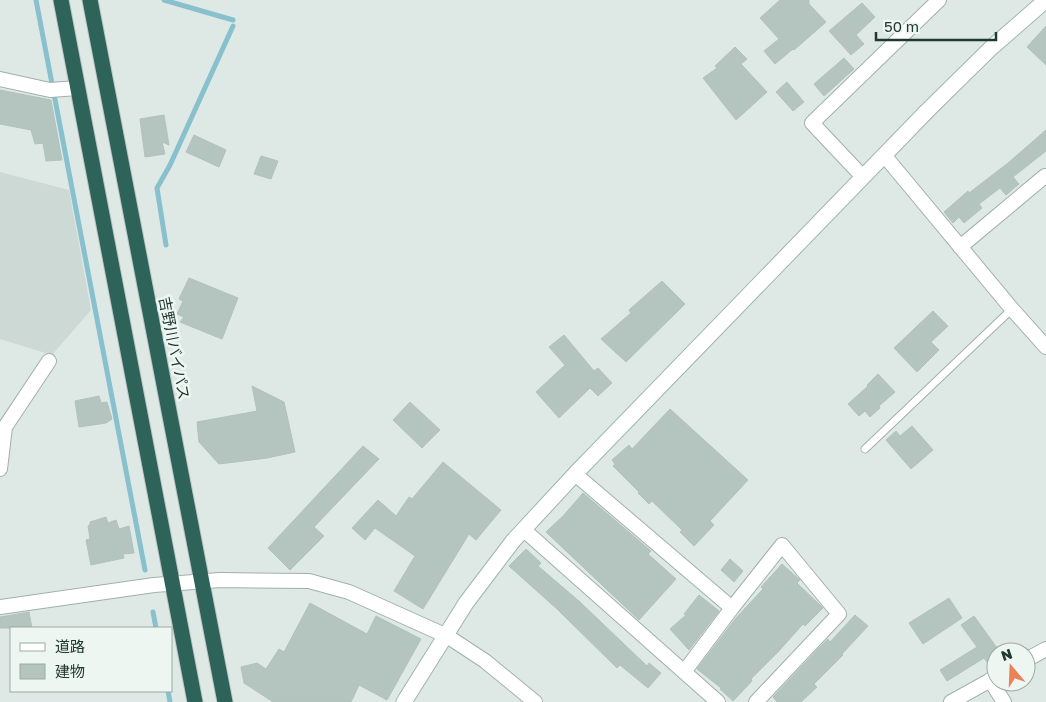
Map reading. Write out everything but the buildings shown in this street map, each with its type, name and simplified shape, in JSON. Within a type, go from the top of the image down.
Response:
[{"type":"highway","points":[[61,0],[195,702]]},
{"type":"highway","name":"吉野川バイパス","points":[[90,0],[225,702]]},
{"type":"street","points":[[862,176],[812,123],[939,0]]},
{"type":"street","points":[[404,702],[466,603],[513,541],[862,176],[991,48],[1046,0]]},
{"type":"street","points":[[0,79],[53,90],[78,88]]},
{"type":"street","points":[[884,155],[1046,347]]},
{"type":"street","points":[[960,247],[1045,176]]},
{"type":"street","points":[[0,469],[5,427],[49,361]]},
{"type":"street","points":[[575,474],[732,608]]},
{"type":"street","points":[[524,530],[718,702]]},
{"type":"street","points":[[684,672],[782,545],[839,614],[756,702]]},
{"type":"street","points":[[0,607],[173,583],[203,581],[309,581],[349,592],[447,636],[484,661],[536,702]]},
{"type":"street","points":[[951,702],[986,683]]},
{"type":"lane","points":[[865,449],[1012,309]]},
{"type":"shaded area","points":[[0,172],[69,190],[91,310],[52,355],[0,339]]},
{"type":"waterway","points":[[36,0],[145,570]]},
{"type":"waterway","points":[[164,0],[233,20]]},
{"type":"waterway","points":[[166,245],[157,188],[170,165],[233,26]]},
{"type":"waterway","points":[[153,612],[156,627]]},
{"type":"waterway","points":[[168,692],[170,702]]}]
